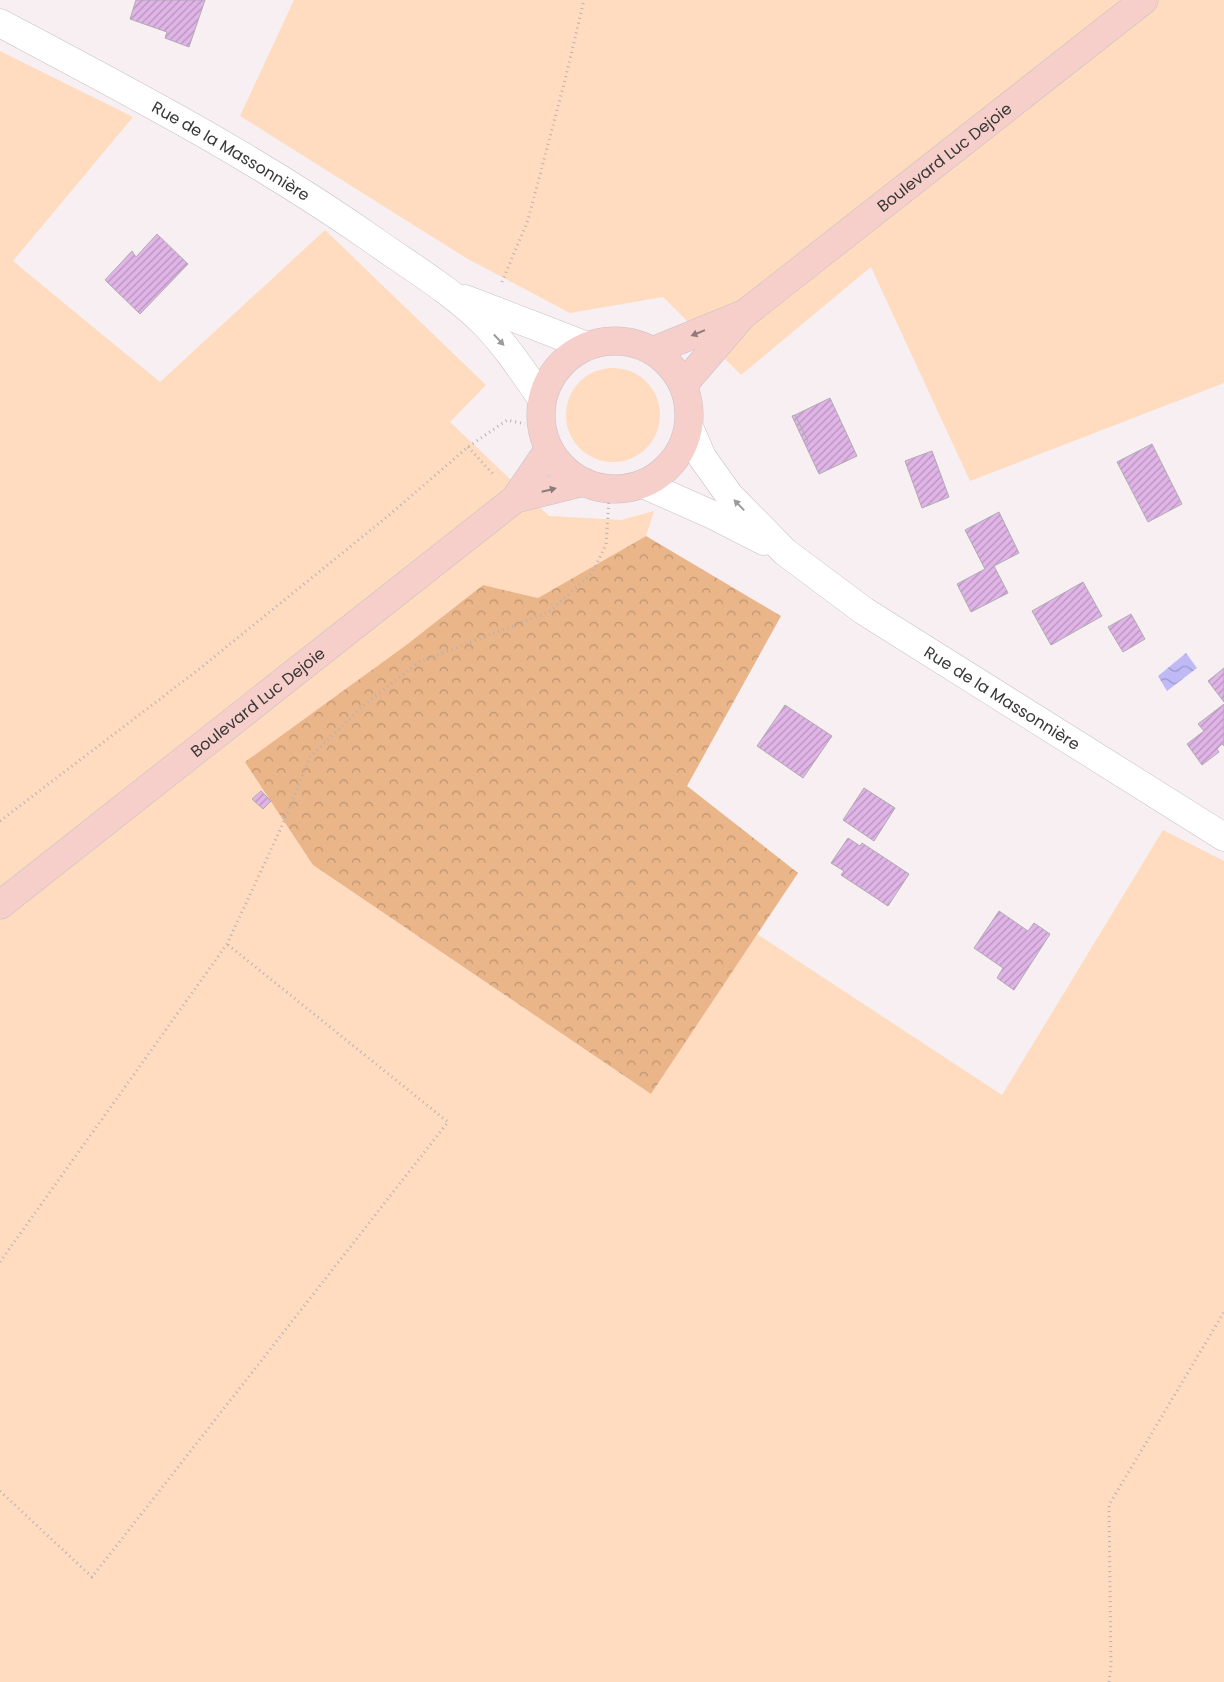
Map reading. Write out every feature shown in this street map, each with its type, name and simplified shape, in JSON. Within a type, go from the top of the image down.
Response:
[{"type":"main road","name":"Boulevard Luc Dejoie","points":[[683,385],[742,315],[1144,0]]},
{"type":"main road","name":"Boulevard Luc Dejoie","points":[[653,350],[742,315]]},
{"type":"main road","points":[[607,341],[629,342],[653,350],[671,366],[683,385],[689,405],[689,427],[683,445],[673,462],[659,475],[643,484],[627,488],[610,489],[596,487],[584,482],[570,474],[558,462],[546,439],[542,399],[548,382],[558,367],[571,355],[587,346],[607,341]]},
{"type":"main road","name":"Boulevard Luc Dejoie","points":[[515,499],[546,439]]},
{"type":"main road","name":"Boulevard Luc Dejoie","points":[[0,905],[515,499],[584,482]]},
{"type":"street","name":"Rue de la Massonnière","points":[[0,23],[212,137],[332,211],[451,294],[485,324],[508,350],[542,399]]},
{"type":"street","name":"Rue de la Massonnière","points":[[451,294],[587,346]]},
{"type":"street","name":"Rue de la Massonnière","points":[[689,427],[702,456],[729,495],[785,552],[864,611],[1223,834]]},
{"type":"street","name":"Rue de la Massonnière","points":[[643,484],[713,515],[785,552]]},
{"type":"path","points":[[491,308],[528,220],[584,0]]},
{"type":"path","points":[[0,821],[198,670],[388,516],[468,447],[507,420],[546,439]]},
{"type":"path","points":[[468,447],[515,499]]},
{"type":"path","points":[[0,1262],[226,944],[281,828],[310,757],[364,705],[419,662],[549,612],[592,573],[599,559],[606,544],[610,489]]},
{"type":"path","points":[[0,1491],[92,1577],[448,1122],[226,944]]},
{"type":"path","points":[[1109,1682],[1110,1505],[1224,1312]]},
{"type":"shaded area","points":[[294,0],[1224,0],[1224,383],[970,481],[871,267],[741,375],[663,297],[570,313],[466,258],[240,116]]},
{"type":"shaded area","points":[[0,51],[133,117],[13,261],[160,382],[325,230],[486,385],[450,422],[549,516],[621,520],[654,511],[646,536],[538,598],[483,585],[405,646],[313,865],[651,1094],[757,934],[1002,1095],[1163,830],[1224,861],[1224,1682],[0,1682]]},
{"type":"shaded area","points":[[604,368],[622,368],[647,381],[657,397],[660,415],[657,433],[647,449],[622,462],[604,462],[579,449],[566,424],[566,406],[579,381]]},
{"type":"green space","points":[[646,536],[781,616],[687,786],[798,873],[651,1094],[313,865],[245,762],[405,646],[483,585],[538,598]]},
{"type":"water","points":[[1186,653],[1197,668],[1167,691],[1158,676]]},
{"type":"building","points":[[136,0],[205,0],[189,47],[165,38],[167,32],[130,19]]},
{"type":"building","points":[[157,234],[188,264],[140,314],[105,280],[132,251],[136,257]]},
{"type":"building","points":[[830,398],[857,456],[819,474],[805,444],[808,441],[795,415]]},
{"type":"building","points":[[795,415],[808,441],[805,444],[792,416]]},
{"type":"building","points":[[1152,444],[1182,504],[1148,522],[1117,462]]},
{"type":"building","points":[[932,451],[949,497],[922,508],[905,461]]},
{"type":"building","points":[[999,512],[1019,553],[994,566],[1008,593],[971,612],[957,584],[985,569],[965,530]]},
{"type":"building","points":[[1083,582],[1102,616],[1051,645],[1032,611]]},
{"type":"building","points":[[1131,614],[1145,639],[1123,652],[1108,627]]},
{"type":"building","points":[[1224,668],[1224,702],[1208,681]]},
{"type":"building","points":[[1224,704],[1224,746],[1222,744],[1217,749],[1219,752],[1202,765],[1187,744],[1204,731],[1198,724]]},
{"type":"building","points":[[785,705],[832,736],[803,778],[757,746]]},
{"type":"building","points":[[864,788],[895,808],[874,841],[843,820]]},
{"type":"building","points":[[261,791],[271,801],[263,809],[252,799]]},
{"type":"building","points":[[848,838],[860,846],[862,843],[909,874],[888,906],[841,875],[844,871],[831,863]]},
{"type":"building","points":[[999,911],[1028,931],[1034,923],[1050,934],[1014,990],[997,978],[1003,968],[974,948]]}]
